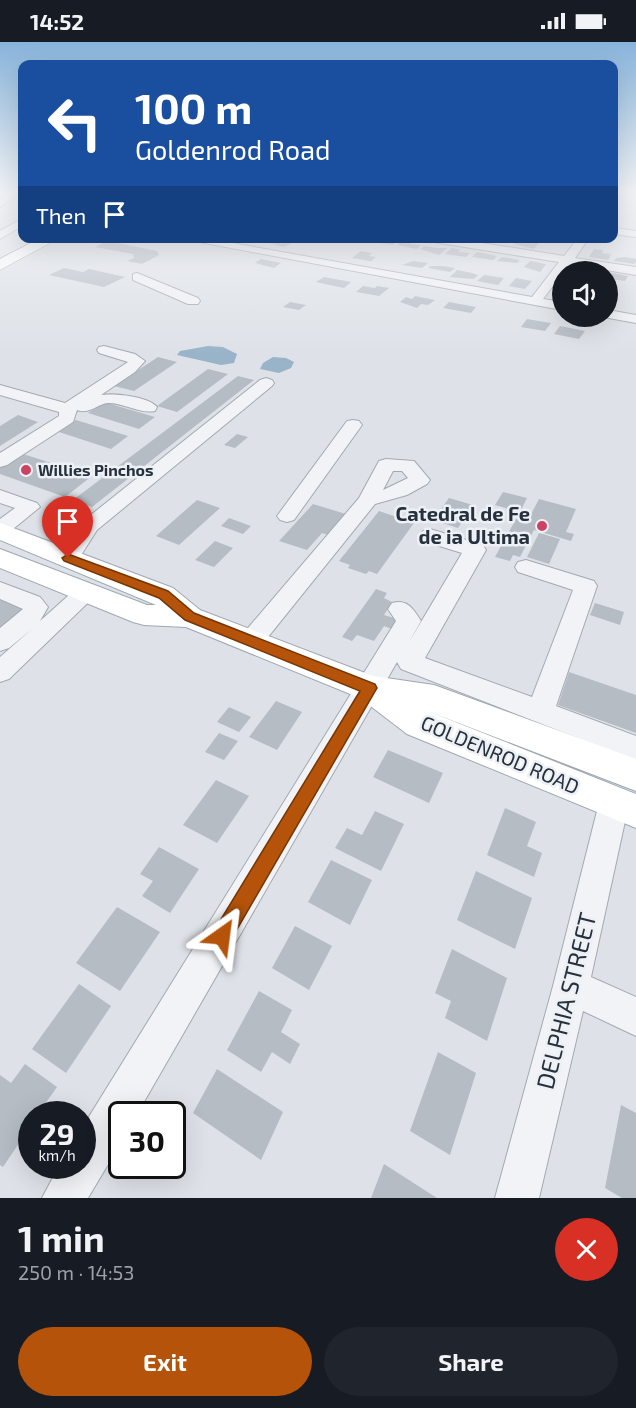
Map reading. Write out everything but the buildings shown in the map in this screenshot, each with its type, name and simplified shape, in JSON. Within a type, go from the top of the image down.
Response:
[{"type":"highway","points":[[0,252],[21,246]]},
{"type":"highway","points":[[0,265],[28,246]]},
{"type":"main road","name":"GOLDENROD ROAD","points":[[0,530],[164,595],[189,617]]},
{"type":"main road","name":"GOLDENROD ROAD","points":[[0,558],[144,615],[189,617],[370,688],[434,698],[629,790]]},
{"type":"street","points":[[234,246],[552,304]]},
{"type":"street","points":[[478,246],[636,271]]},
{"type":"street","points":[[535,301],[578,246]]},
{"type":"street","points":[[137,277],[193,302]]},
{"type":"street","points":[[618,316],[636,319]]},
{"type":"street","points":[[0,461],[130,369],[137,361],[104,350]]},
{"type":"street","points":[[68,558],[90,526],[266,383]]},
{"type":"street","points":[[0,390],[67,413],[96,399],[120,399],[149,407]]},
{"type":"street","points":[[287,516],[353,425]]},
{"type":"street","points":[[0,496],[30,507],[0,530]]},
{"type":"street","points":[[251,641],[368,500]]},
{"type":"street","points":[[62,516],[90,526]]},
{"type":"street","points":[[430,536],[475,550],[410,662],[540,711],[586,586],[526,567]]},
{"type":"street","points":[[0,590],[32,603],[36,607],[7,646],[0,672]]},
{"type":"street","points":[[7,646],[87,592]]},
{"type":"street","points":[[64,1198],[409,621],[400,609]]},
{"type":"street","name":"DELPHIA STREET","points":[[517,1198],[571,986],[629,790],[635,748],[540,711]]},
{"type":"street","points":[[571,986],[636,1017]]},
{"type":"water","points":[[208,346],[223,347],[237,354],[234,363],[221,365],[177,355],[180,351]]},
{"type":"water","points":[[273,357],[286,358],[294,362],[291,368],[279,373],[260,369],[263,363]]},
{"type":"place","name":"Willies Pinchos","points":[[26,470]]},
{"type":"place","name":"Catedral de Fe de ia Ultima","points":[[542,526]]},
{"type":"route","points":[[68,558],[164,595],[189,617],[370,688],[222,936]]}]
